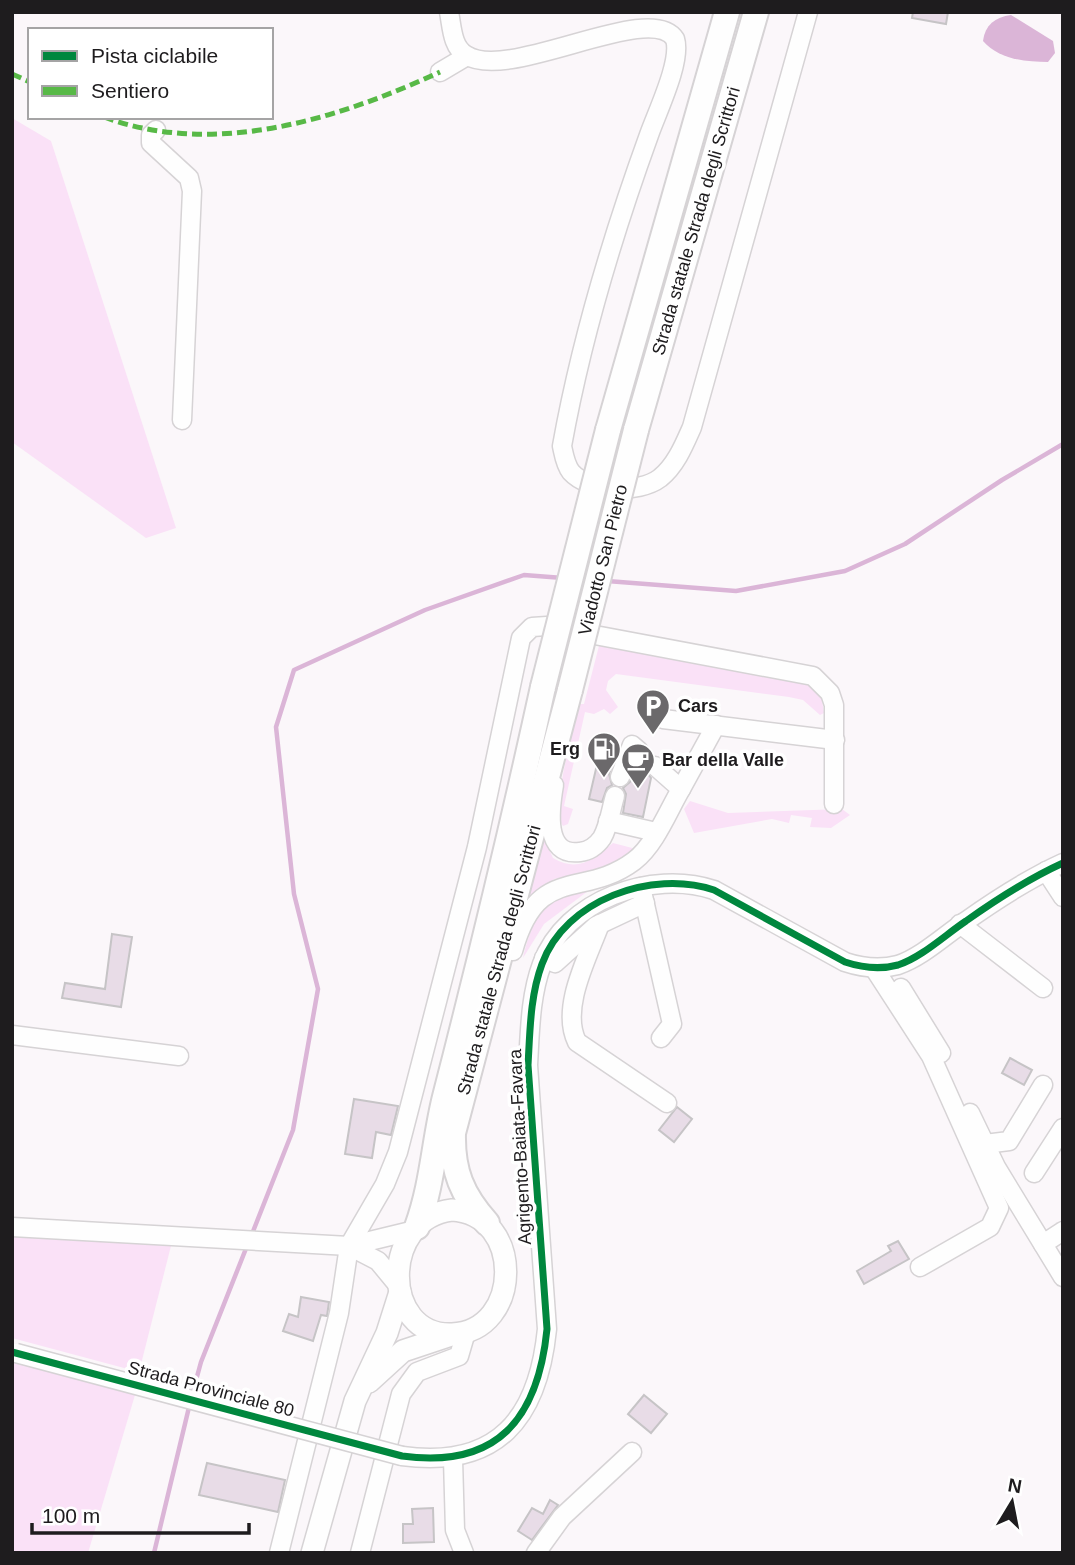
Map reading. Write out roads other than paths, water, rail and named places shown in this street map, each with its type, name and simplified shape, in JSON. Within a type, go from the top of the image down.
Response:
[{"type":"highway","points":[[688,148],[714,12]]},
{"type":"highway","name":"Strada statale Strada degli Scrittori","points":[[608,430],[727,12]]},
{"type":"highway","name":"Strada statale Strada degli Scrittori","points":[[636,430],[755,12]]},
{"type":"highway","name":"Viadotto San Pietro","points":[[543,687],[608,430]]},
{"type":"highway","name":"Viadotto San Pietro","points":[[570,690],[636,430]]},
{"type":"highway","name":"Strada statale Strada degli Scrittori","points":[[416,1228],[433,1178],[439,1122],[504,867],[543,687]]},
{"type":"highway","name":"Strada statale Strada degli Scrittori","points":[[486,1223],[470,1205],[458,1181],[452,1156],[453,1133],[570,690]]},
{"type":"main road","points":[[312,1553],[355,1401],[387,1333],[399,1288],[400,1255],[416,1228],[430,1217],[452,1210],[467,1212],[486,1223],[505,1252],[506,1279],[494,1310],[462,1332],[403,1351],[374,1376],[355,1401]]},
{"type":"main road","points":[[399,1288],[411,1314],[422,1325],[443,1334],[462,1332]]},
{"type":"street","points":[[449,12],[453,37],[467,56],[480,60],[501,56],[628,15],[646,14],[655,18],[664,24],[675,38],[674,63],[630,187],[579,359],[562,446],[564,460],[572,472],[583,481],[631,488],[658,479],[669,469],[692,427],[808,12]]},
{"type":"street","points":[[440,72],[467,56]]},
{"type":"street","points":[[156,130],[151,135],[151,143],[189,178],[192,191],[182,420]]},
{"type":"street","points":[[279,1553],[340,1313],[349,1246],[385,1184],[398,1152],[477,847],[519,645],[526,632],[532,627],[547,626],[813,676],[830,693],[834,705],[834,804]]},
{"type":"street","points":[[570,690],[552,798],[552,834],[565,851],[585,852],[598,843],[615,796]]},
{"type":"street","points":[[663,719],[835,740]]},
{"type":"street","points":[[453,1133],[468,1110],[515,942],[528,914],[551,891],[625,867],[644,851],[716,726]]},
{"type":"street","points":[[620,777],[628,750],[632,745],[639,751]]},
{"type":"street","points":[[656,766],[681,789]]},
{"type":"street","points":[[608,821],[656,832]]},
{"type":"street","points":[[881,968],[913,958],[961,924],[1063,863]]},
{"type":"street","points":[[1046,871],[1063,897]]},
{"type":"street","name":"Agrigento-Baiata-Favara","points":[[402,1456],[453,1459],[488,1444],[521,1415],[535,1387],[544,1359],[547,1329],[528,1065],[530,1024],[544,958],[562,931],[589,909],[620,892],[643,895],[680,884],[705,887],[830,956],[861,967],[881,968]]},
{"type":"street","points":[[544,958],[555,963],[600,924],[643,895],[672,1024],[661,1038]]},
{"type":"street","points":[[600,924],[574,1006],[573,1035],[577,1042],[667,1103]]},
{"type":"street","points":[[961,924],[1043,988]]},
{"type":"street","points":[[881,968],[930,1031],[985,1144],[1063,1277]]},
{"type":"street","points":[[881,968],[931,1056],[999,1208],[990,1227],[919,1267]]},
{"type":"street","points":[[12,1035],[178,1056]]},
{"type":"street","points":[[985,1144],[1009,1140],[1043,1085]]},
{"type":"street","points":[[1034,1173],[1063,1128]]},
{"type":"street","points":[[12,1227],[349,1246],[416,1228]]},
{"type":"street","points":[[1043,1244],[1063,1231]]},
{"type":"street","points":[[349,1246],[378,1261],[399,1288]]},
{"type":"street","points":[[359,1553],[401,1394],[417,1372],[458,1356],[462,1332]]},
{"type":"street","name":"Strada Provinciale 80","points":[[14,1352],[402,1456]]},
{"type":"street","points":[[536,1553],[562,1517],[632,1452]]},
{"type":"street","points":[[453,1459],[455,1530],[464,1553]]},
{"type":"waterway","points":[[607,581],[736,591],[845,571],[905,544],[1002,480],[1063,444]]},
{"type":"waterway","points":[[252,1234],[293,1130],[318,989],[294,894],[276,727],[294,670],[425,610],[524,575],[563,578]]},
{"type":"waterway","points":[[192,1395],[201,1362],[247,1246]]},
{"type":"waterway","points":[[154,1553],[190,1403]]},
{"type":"place","name":"Cars","points":[[653,736]]},
{"type":"place","name":"Erg","points":[[604,779]]},
{"type":"place","name":"Bar della Valle","points":[[638,790]]}]
